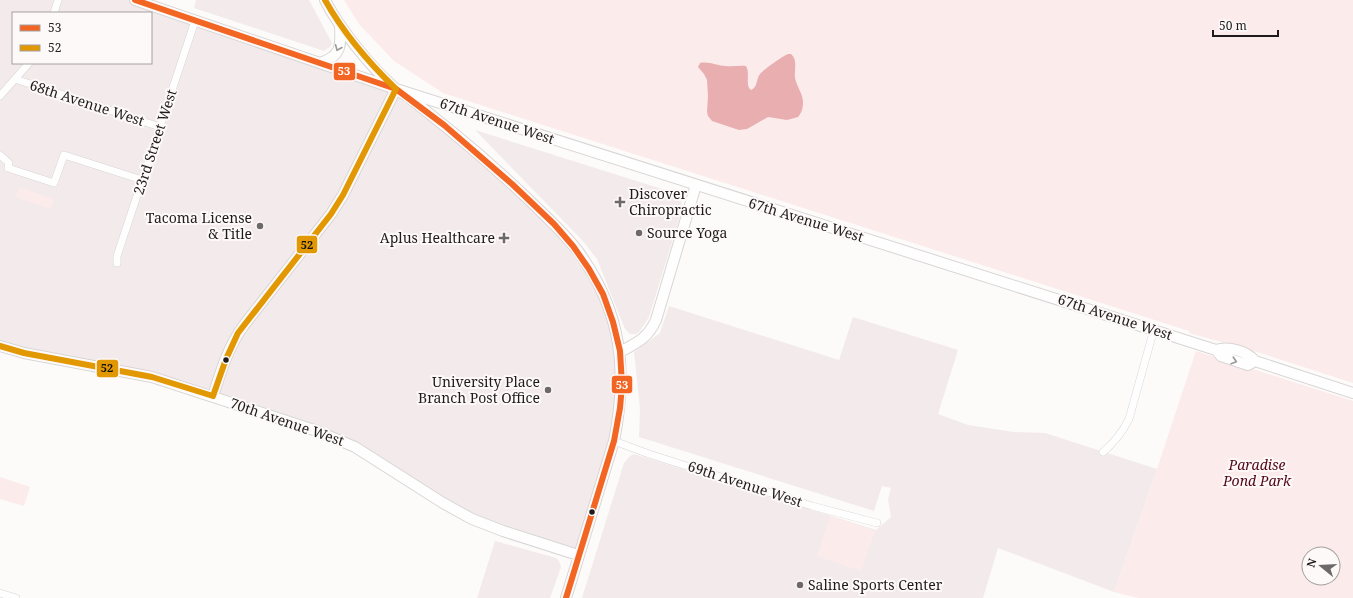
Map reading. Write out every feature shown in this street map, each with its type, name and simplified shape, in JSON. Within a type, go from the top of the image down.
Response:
[{"type":"street","points":[[54,12],[58,0]]},
{"type":"street","points":[[135,0],[396,89]]},
{"type":"street","points":[[324,0],[340,25],[374,66],[396,89],[410,98],[451,131],[506,178],[566,237],[580,254],[593,274],[604,296],[616,332],[620,352],[621,398],[619,416],[614,441],[578,554],[566,598]]},
{"type":"street","name":"23rd Street West","points":[[117,263],[117,256],[195,21]]},
{"type":"street","points":[[320,63],[332,58],[339,49],[341,42],[340,25]]},
{"type":"street","points":[[0,96],[28,64]]},
{"type":"street","name":"68th Avenue West","points":[[15,79],[160,127]]},
{"type":"street","points":[[213,396],[232,343],[244,325],[331,214],[343,195],[396,89]]},
{"type":"street","name":"67th Avenue West","points":[[396,89],[1216,350],[1224,347],[1250,355],[1255,362],[1353,393]]},
{"type":"street","points":[[0,155],[9,164],[8,168],[54,183],[64,155],[142,180]]},
{"type":"street","points":[[620,352],[646,337],[651,331],[656,320],[696,185]]},
{"type":"street","points":[[1103,452],[1118,439],[1129,419],[1154,330]]},
{"type":"street","name":"70th Avenue West","points":[[0,346],[152,377],[317,430],[342,440],[443,503],[472,519],[503,531],[578,554]]},
{"type":"street","name":"69th Avenue West","points":[[614,441],[649,454],[812,506],[877,523]]},
{"type":"street","points":[[0,593],[16,598]]},
{"type":"shaded area","points":[[0,0],[135,0],[396,89],[566,237],[609,308],[621,398],[578,555],[487,526],[355,447],[162,380],[0,346]]},
{"type":"shaded area","points":[[196,0],[309,0],[332,43],[330,47],[324,51],[194,8]]},
{"type":"shaded area","points":[[788,54],[791,54],[794,59],[795,78],[803,99],[802,110],[798,117],[787,120],[768,117],[747,129],[739,130],[712,121],[707,112],[707,80],[698,67],[700,63],[723,66],[746,66],[748,71],[748,85],[751,90],[755,87],[762,72]]},
{"type":"shaded area","points":[[475,130],[681,195],[682,210],[649,317],[640,331],[636,334],[630,334],[625,329],[597,259],[582,240]]},
{"type":"shaded area","points":[[669,306],[839,360],[853,317],[958,350],[938,414],[968,425],[1014,432],[1045,433],[1157,469],[1114,592],[998,548],[983,598],[582,598],[624,463],[634,454],[876,530],[891,517],[888,499],[891,488],[882,486],[874,511],[639,437],[640,409],[634,352],[660,333]]},
{"type":"shaded area","points":[[495,541],[556,558],[559,561],[561,567],[550,598],[477,598]]},
{"type":"green space","points":[[344,0],[1353,0],[1353,383],[1257,352],[1189,333],[1189,331],[443,93],[394,61],[359,24]]},
{"type":"green space","points":[[19,187],[54,199],[51,209],[15,197]]},
{"type":"green space","name":"Paradise Pond Park","points":[[1196,351],[1353,401],[1353,598],[1138,598],[1114,592]]},
{"type":"green space","points":[[0,477],[30,487],[24,506],[0,499]]},
{"type":"green space","points":[[830,516],[875,531],[861,571],[817,556]]},
{"type":"transit line","name":"53","points":[[135,0],[396,89],[444,125],[512,184],[554,224],[573,246],[589,269],[603,294],[613,322],[620,351],[622,385],[620,408],[614,441],[566,598]]},
{"type":"transit line","name":"52","points":[[325,0],[357,47],[396,89]]},
{"type":"transit line","name":"52","points":[[213,396],[226,359],[238,333],[331,214],[343,195],[396,89]]},
{"type":"transit line","name":"52","points":[[0,346],[24,353],[152,377],[213,396]]},
{"type":"place","name":"Discover Chiropractic","points":[[620,202]]},
{"type":"place","name":"Tacoma License & Title","points":[[260,226]]},
{"type":"place","name":"Source Yoga","points":[[639,233]]},
{"type":"place","name":"Aplus Healthcare","points":[[504,238]]},
{"type":"place","name":"University Place Branch Post Office","points":[[548,390]]},
{"type":"place","name":"Saline Sports Center","points":[[800,585]]}]
